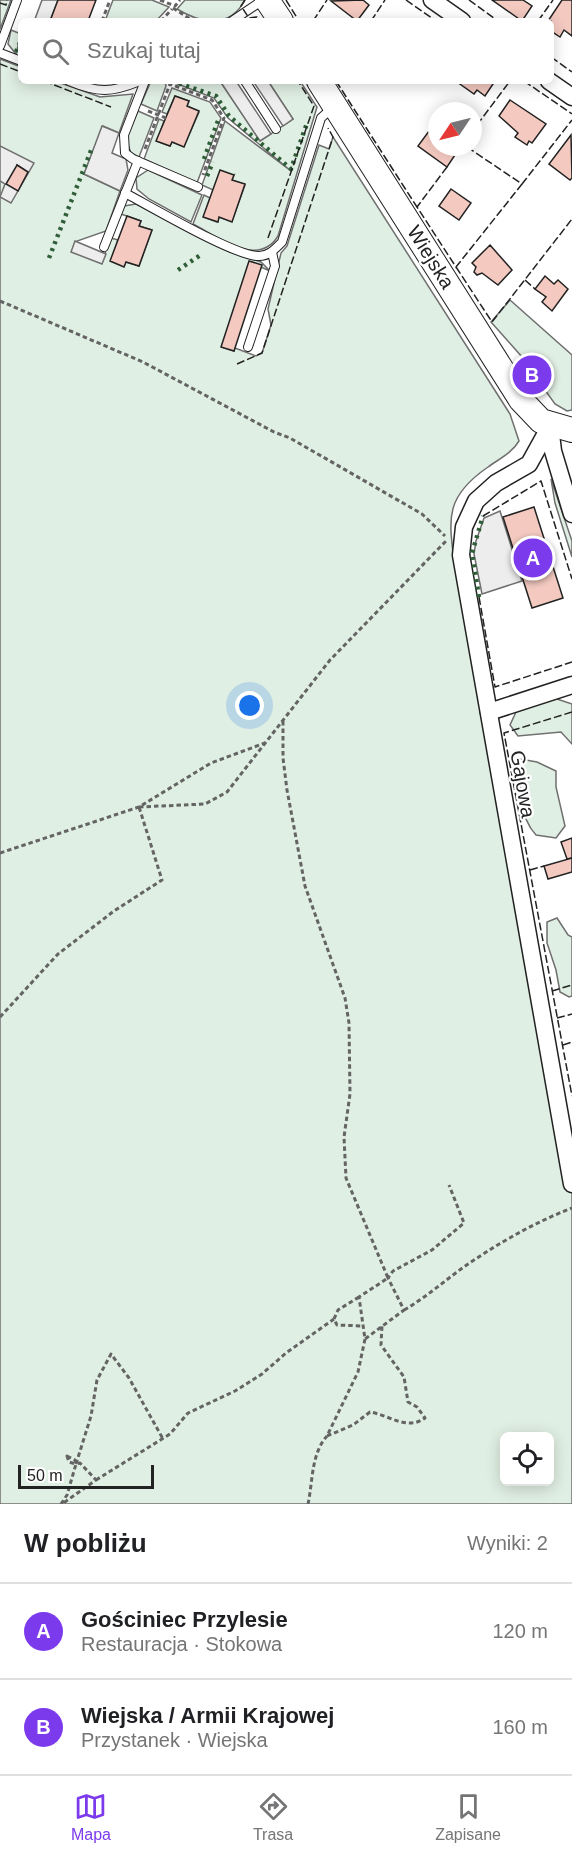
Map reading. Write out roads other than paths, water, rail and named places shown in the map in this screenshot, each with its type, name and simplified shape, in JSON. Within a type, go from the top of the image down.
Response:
[{"type":"street","points":[[267,0],[279,18]]},
{"type":"street","points":[[432,0],[458,18]]},
{"type":"street","name":"Wiejska","points":[[321,84],[521,400],[534,415],[561,428]]},
{"type":"street","points":[[554,84],[572,96]]},
{"type":"street","points":[[561,428],[553,451],[572,514]]},
{"type":"street","name":"Gajowa","points":[[561,428],[529,464],[496,483],[476,501],[464,527],[462,555],[572,1184]]},
{"type":"street","points":[[489,712],[572,685]]},
{"type":"lane","points":[[0,45],[17,0]]},
{"type":"lane","points":[[236,18],[262,0]]},
{"type":"lane","points":[[0,52],[18,60]]},
{"type":"lane","points":[[76,84],[88,89],[107,92],[131,84]]},
{"type":"lane","points":[[144,84],[123,144],[128,156],[198,188]]},
{"type":"lane","points":[[247,84],[276,129]]},
{"type":"lane","points":[[125,193],[240,252],[262,256],[272,252],[282,242],[286,232],[321,118],[335,106]]},
{"type":"lane","points":[[104,247],[139,162]]},
{"type":"lane","points":[[248,347],[275,266],[272,252]]},
{"type":"place","name":"Wiejska / Armii Krajowej","points":[[532,375]]},
{"type":"place","name":"Gościniec Przylesie","points":[[533,558]]}]
